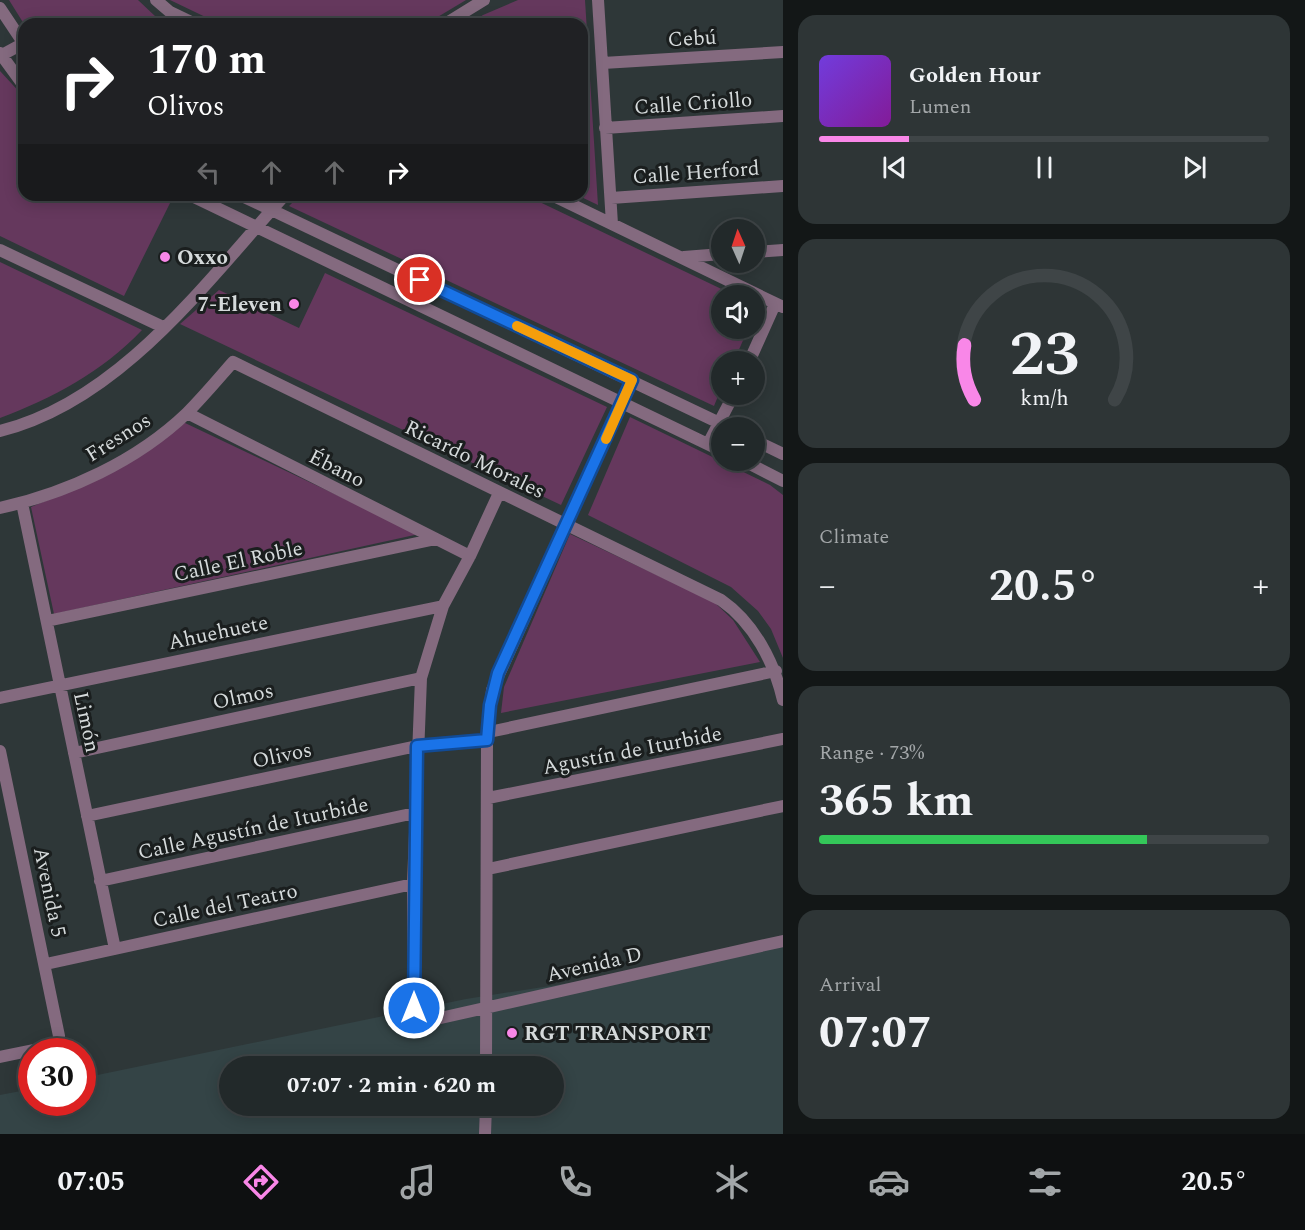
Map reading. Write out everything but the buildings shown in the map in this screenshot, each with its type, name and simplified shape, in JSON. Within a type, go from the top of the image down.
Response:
[{"type":"street","points":[[156,0],[183,18]]},
{"type":"street","points":[[455,18],[484,0]]},
{"type":"street","points":[[598,0],[612,224]]},
{"type":"street","points":[[0,8],[18,34]]},
{"type":"street","points":[[18,46],[1,55],[18,78]]},
{"type":"street","name":"Cebú","points":[[603,63],[783,52]]},
{"type":"street","name":"Calle Criollo","points":[[605,128],[783,116]]},
{"type":"street","name":"Calle Herford","points":[[611,198],[783,186]]},
{"type":"street","points":[[202,201],[711,446]]},
{"type":"street","points":[[252,201],[711,418]]},
{"type":"street","points":[[0,431],[43,417],[87,393],[110,376],[163,327],[280,201]]},
{"type":"street","points":[[564,201],[779,305],[755,351]]},
{"type":"street","points":[[0,250],[163,327]]},
{"type":"street","points":[[765,251],[783,250]]},
{"type":"street","points":[[681,257],[711,255]]},
{"type":"street","name":"Fresnos","points":[[0,508],[22,503],[83,481],[112,466],[187,414],[233,362]]},
{"type":"street","name":"Ricardo Morales","points":[[233,362],[499,493],[704,590],[732,607],[749,627],[776,671],[783,700]]},
{"type":"street","points":[[486,1056],[490,705],[498,673],[632,380]]},
{"type":"street","name":"Ébano","points":[[187,414],[470,556]]},
{"type":"street","points":[[708,444],[711,441]]},
{"type":"street","points":[[765,445],[783,454]]},
{"type":"street","points":[[763,471],[783,481]]},
{"type":"street","points":[[413,884],[421,678],[443,606],[470,556],[499,493]]},
{"type":"street","name":"Limón","points":[[22,503],[115,949]]},
{"type":"street","name":"Calle El Roble","points":[[47,621],[436,539]]},
{"type":"street","name":"Ahuehuete","points":[[0,698],[443,606]]},
{"type":"street","name":"Olivos","points":[[87,816],[417,746],[488,736],[776,671]]},
{"type":"street","name":"Olmos","points":[[74,753],[421,678]]},
{"type":"street","name":"Agustín de Iturbide","points":[[488,798],[783,739]]},
{"type":"street","name":"Avenida 5","points":[[0,754],[46,964],[59,1036],[58,1042],[0,1057]]},
{"type":"street","points":[[488,869],[783,806]]},
{"type":"street","name":"Calle Agustín de Iturbide","points":[[100,881],[415,813]]},
{"type":"street","name":"Calle del Teatro","points":[[46,964],[413,884]]},
{"type":"street","name":"Avenida D","points":[[413,884],[414,1024],[783,941]]},
{"type":"street","points":[[485,1134],[486,1116]]},
{"type":"shaded area","points":[[9,0],[138,0],[158,18],[20,18]]},
{"type":"shaded area","points":[[170,0],[466,0],[436,18],[208,18]]},
{"type":"shaded area","points":[[518,0],[585,0],[586,18],[479,18]]},
{"type":"shaded area","points":[[588,47],[598,205],[588,200]]},
{"type":"shaded area","points":[[0,71],[18,90],[18,201],[171,201],[124,296],[0,236]]},
{"type":"shaded area","points":[[294,201],[538,201],[713,285],[711,285],[711,339],[744,339],[738,351],[711,351],[711,405],[289,206]]},
{"type":"shaded area","points":[[0,262],[142,330],[110,359],[76,382],[39,402],[0,418]]},
{"type":"shaded area","points":[[325,273],[607,407],[561,505],[180,324],[219,290],[299,328]]},
{"type":"shaded area","points":[[630,417],[711,456],[711,471],[741,471],[770,485],[783,495],[783,658],[771,629],[758,611],[731,587],[588,515]]},
{"type":"shaded area","points":[[183,422],[419,534],[54,614],[31,507],[79,487]]},
{"type":"shaded area","points":[[570,534],[714,602],[733,620],[760,662],[501,713],[504,687]]},
{"type":"shaded area","points":[[783,946],[783,1134],[0,1134],[0,1095],[18,1092],[18,1116],[96,1116],[96,1075],[466,999],[677,966]]},
{"type":"slow traffic","points":[[517,326],[632,380],[606,439]]},
{"type":"place","name":"Oxxo","points":[[165,257]]},
{"type":"place","name":"7-Eleven","points":[[294,304]]},
{"type":"place","name":"RGT TRANSPORT","points":[[512,1033]]},
{"type":"route","points":[[414,1008],[413,884],[417,746],[487,740],[492,690],[498,673],[632,380],[420,280]]}]
